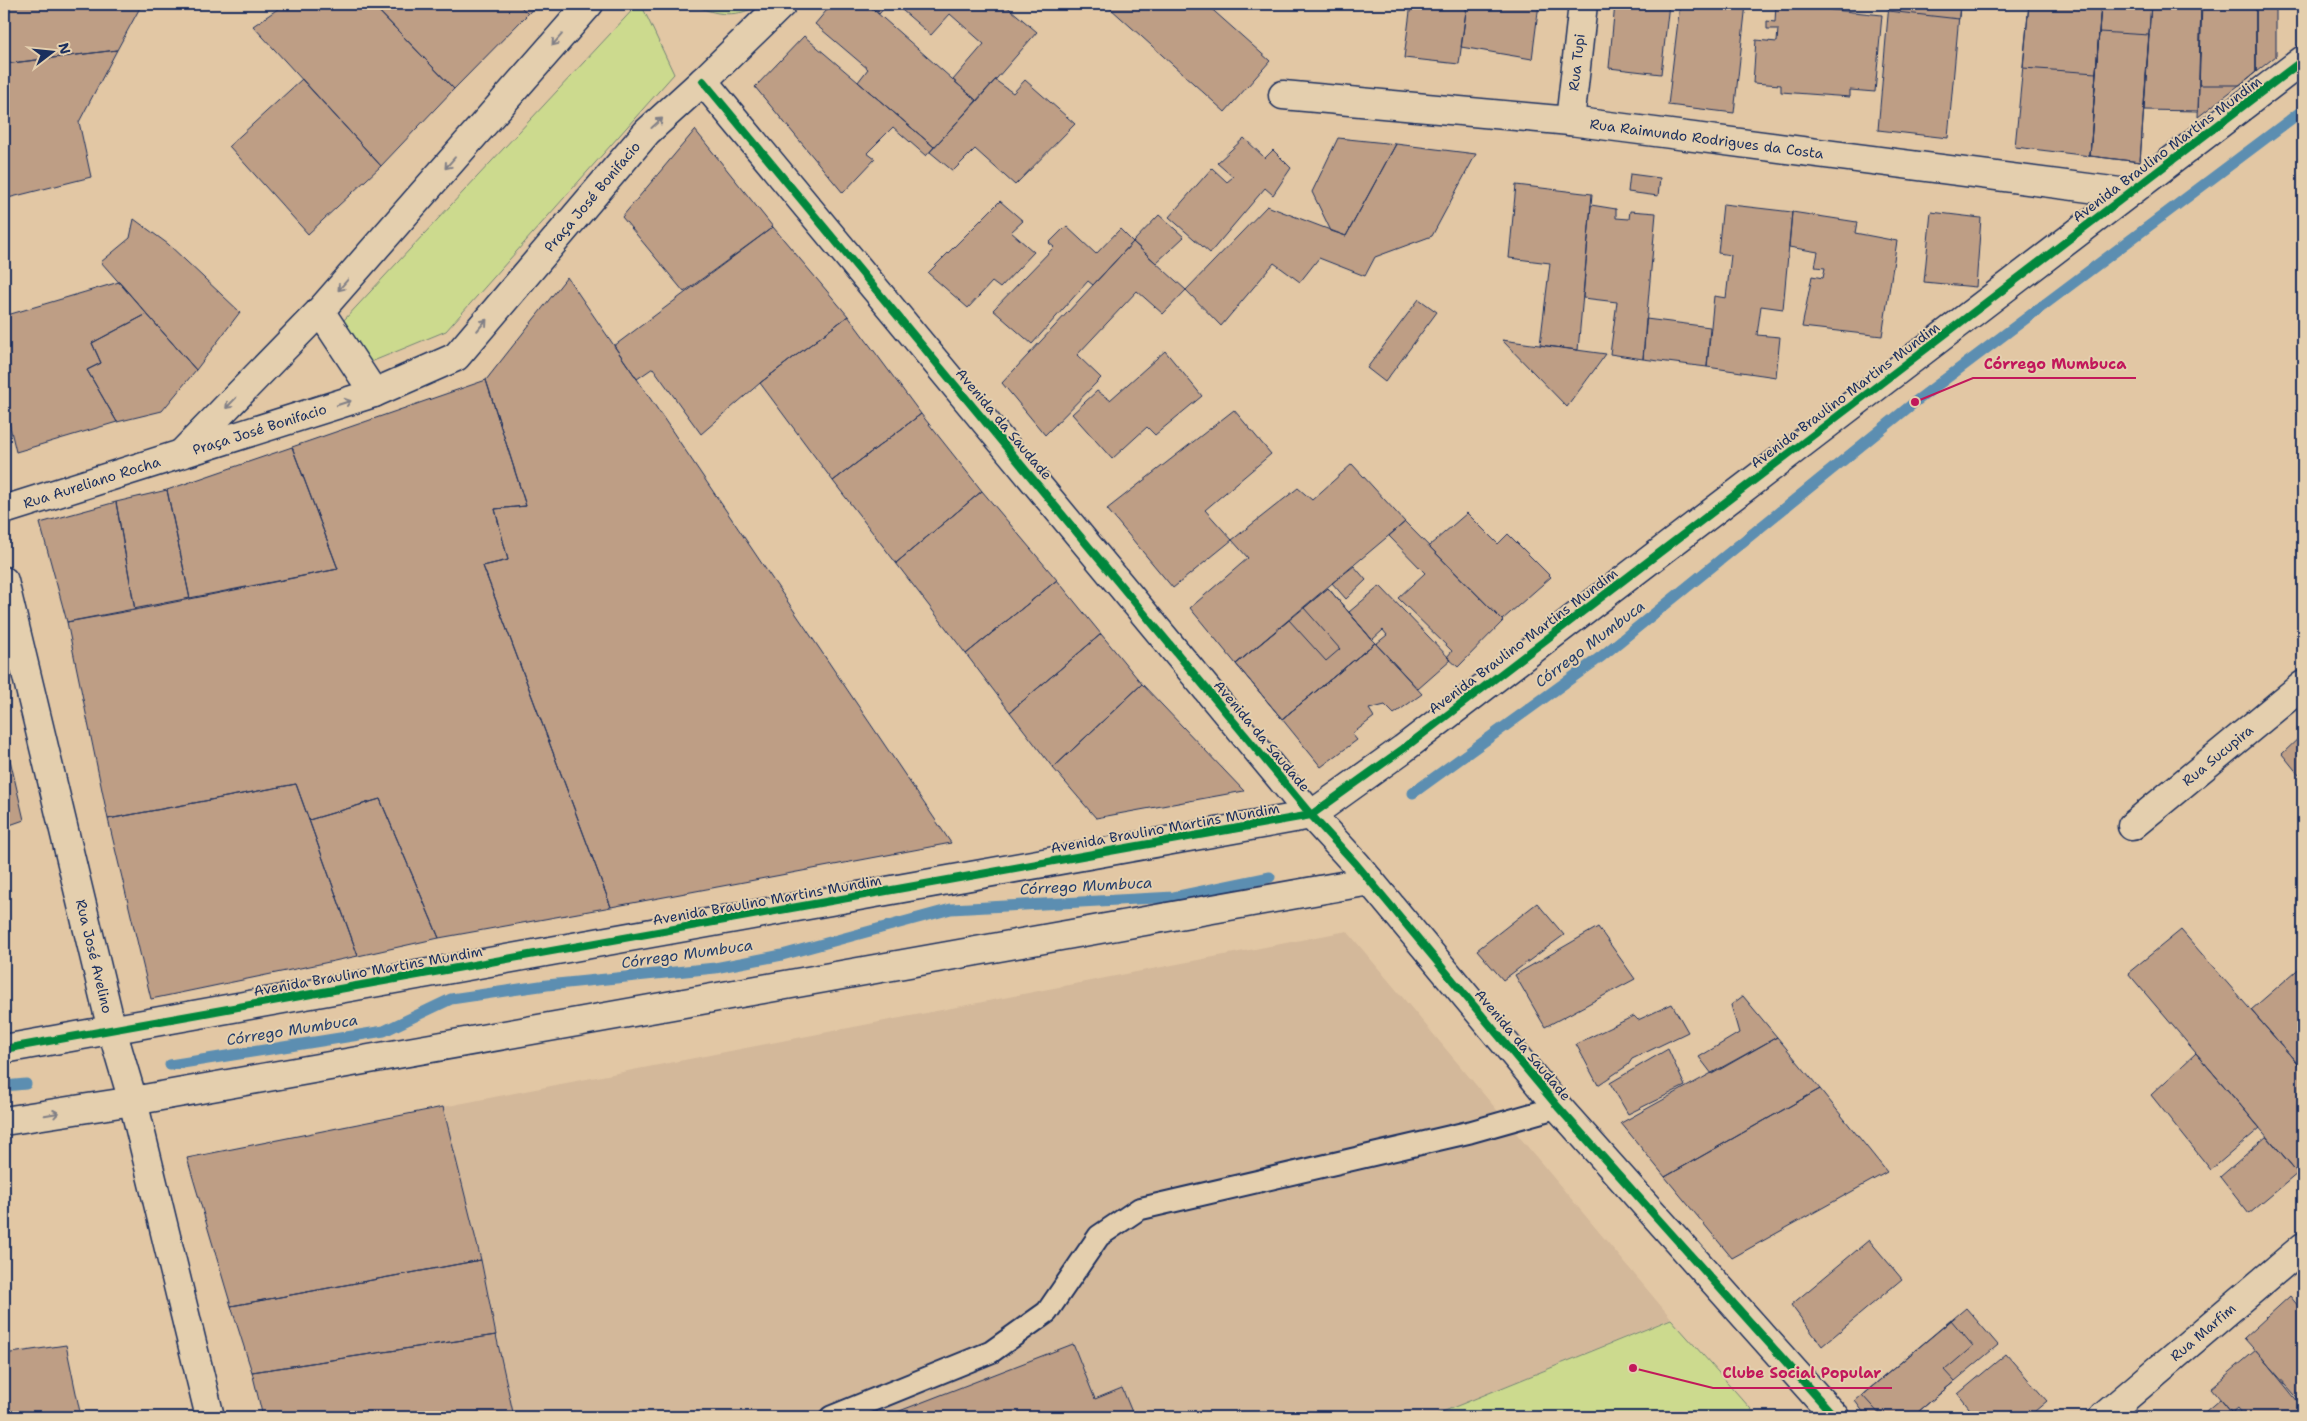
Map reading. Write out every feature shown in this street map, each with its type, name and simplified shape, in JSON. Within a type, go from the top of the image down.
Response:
[{"type":"street","name":"Praça José Bonifacio","points":[[180,455],[320,311],[589,4]]},
{"type":"street","name":"Praça José Bonifacio","points":[[180,455],[374,393],[456,357],[647,132],[703,81],[782,4]]},
{"type":"street","name":"Rua Tupi","points":[[1570,121],[1582,4]]},
{"type":"street","name":"Avenida Braulino Martins Mundim","points":[[4,1049],[1315,820],[1403,749],[2303,60]]},
{"type":"street","name":"Avenida da Saudade","points":[[703,81],[1315,820],[1363,873],[1558,1107],[1835,1417]]},
{"type":"street","name":"Rua Raimundo Rodrigues da Costa","points":[[1283,95],[1570,121],[2128,193]]},
{"type":"street","points":[[320,311],[374,393]]},
{"type":"street","name":"Rua Aureliano Rocha","points":[[4,510],[180,455]]},
{"type":"street","name":"Rua José Avelino","points":[[4,582],[112,1030],[133,1101],[210,1417]]},
{"type":"street","name":"Rua Sucupira","points":[[2132,826],[2303,685]]},
{"type":"street","points":[[4,1121],[133,1101],[1363,873]]},
{"type":"street","name":"Rua Marfim","points":[[2103,1417],[2303,1248]]},
{"type":"lane","points":[[831,1417],[991,1352],[1047,1312],[1099,1236],[1139,1209],[1470,1132],[1558,1107]]},
{"type":"shaded area","points":[[1347,931],[1671,1318],[1430,1417],[514,1417],[481,1260],[443,1107]]},
{"type":"green space","points":[[638,4],[641,4],[674,74],[446,331],[371,362],[352,350],[346,341],[344,320]]},
{"type":"green space","points":[[695,4],[758,4],[744,12],[727,14],[709,11]]},
{"type":"green space","points":[[1671,1319],[1758,1417],[1430,1417]]},
{"type":"building","points":[[4,4],[142,4],[117,50],[4,64]]},
{"type":"building","points":[[285,4],[372,4],[454,89],[381,166],[253,26]]},
{"type":"building","points":[[376,4],[518,4],[528,14],[454,89],[374,6]]},
{"type":"building","points":[[518,4],[537,4],[528,14]]},
{"type":"building","points":[[832,4],[867,4],[977,101],[934,147],[858,82],[868,69],[815,24]]},
{"type":"building","points":[[867,4],[888,4],[879,14]]},
{"type":"building","points":[[895,4],[1004,4],[1037,32],[977,101],[953,80],[984,44],[950,14],[931,35]]},
{"type":"building","points":[[1114,4],[1206,4],[1270,61],[1225,112],[1110,8]]},
{"type":"building","points":[[1411,4],[1467,4],[1459,64],[1404,58]]},
{"type":"building","points":[[1467,4],[1539,4],[1532,59],[1461,47]]},
{"type":"building","points":[[1615,4],[1669,4],[1661,74],[1609,68]]},
{"type":"building","points":[[1680,4],[1746,4],[1734,113],[1668,105]]},
{"type":"building","points":[[1776,4],[1882,15],[1875,92],[1850,90],[1850,97],[1781,92],[1781,85],[1753,83],[1756,40],[1777,42],[1778,29],[1767,29],[1767,21],[1775,22]]},
{"type":"building","points":[[1889,4],[1960,4],[1948,138],[1878,130]]},
{"type":"building","points":[[1889,4],[1960,4],[1959,19],[1888,11]]},
{"type":"building","points":[[2029,4],[2101,4],[2090,156],[2015,147]]},
{"type":"building","points":[[2029,4],[2075,6],[2075,4],[2101,4],[2096,73],[2023,68]]},
{"type":"building","points":[[2101,4],[2151,4],[2140,162],[2090,156]]},
{"type":"building","points":[[2151,4],[2201,4],[2198,111],[2144,110]]},
{"type":"building","points":[[2201,4],[2256,4],[2256,72],[2240,85],[2199,85]]},
{"type":"building","points":[[2202,4],[2256,4],[2256,72],[2198,117]]},
{"type":"building","points":[[2256,4],[2276,4],[2276,56],[2256,72]]},
{"type":"building","points":[[2099,32],[2149,35],[2140,162],[2090,156]]},
{"type":"building","points":[[804,36],[934,147],[926,156],[893,127],[867,153],[875,159],[843,193],[755,87]]},
{"type":"building","points":[[117,50],[79,122],[91,177],[4,199],[4,64]]},
{"type":"building","points":[[302,79],[381,166],[308,234],[229,146]]},
{"type":"building","points":[[995,80],[1013,93],[1025,80],[1075,124],[1015,185],[975,149],[953,171],[930,152]]},
{"type":"building","points":[[695,130],[773,227],[684,292],[622,217]]},
{"type":"building","points":[[1244,138],[1265,158],[1273,150],[1291,168],[1273,195],[1265,188],[1210,253],[1169,217],[1212,168],[1227,182],[1233,177],[1217,163]]},
{"type":"building","points":[[1338,138],[1396,144],[1346,236],[1331,231],[1312,192]]},
{"type":"building","points":[[1396,144],[1476,154],[1432,236],[1375,257],[1365,276],[1319,258],[1300,282],[1274,263],[1221,326],[1186,290],[1267,206],[1346,236]]},
{"type":"building","points":[[1630,174],[1660,178],[1658,196],[1628,192]]},
{"type":"building","points":[[1516,185],[1592,194],[1578,350],[1540,345],[1550,263],[1509,258]]},
{"type":"building","points":[[1000,201],[1023,221],[1011,232],[1034,252],[1000,288],[992,282],[968,308],[928,273]]},
{"type":"building","points":[[1723,204],[1792,212],[1783,309],[1761,306],[1757,335],[1780,337],[1776,377],[1707,367],[1714,296],[1726,298],[1731,255],[1718,253]]},
{"type":"building","points":[[1591,205],[1616,209],[1616,218],[1629,219],[1630,211],[1656,213],[1643,359],[1610,354],[1617,302],[1583,298]]},
{"type":"building","points":[[1792,212],[1857,222],[1855,233],[1897,241],[1882,336],[1802,327],[1812,276],[1823,278],[1825,268],[1815,267],[1818,252],[1789,247]]},
{"type":"building","points":[[1931,212],[1981,218],[1976,287],[1924,282]]},
{"type":"building","points":[[1159,215],[1184,237],[1156,263],[1133,242]]},
{"type":"building","points":[[134,219],[168,244],[240,312],[196,370],[101,262],[130,238]]},
{"type":"building","points":[[1066,226],[1096,254],[1120,229],[1133,242],[1093,285],[1088,281],[1032,344],[993,310],[1054,247],[1049,243]]},
{"type":"building","points":[[773,227],[848,316],[760,383],[701,434],[653,368],[637,379],[614,346]]},
{"type":"building","points":[[1133,242],[1186,290],[1163,314],[1137,291],[1077,355],[1101,378],[1045,435],[1002,383]]},
{"type":"building","points":[[567,277],[951,843],[611,907],[483,566],[508,560],[495,509],[526,506],[486,380]]},
{"type":"building","points":[[119,282],[147,314],[92,343],[101,363],[87,370],[117,422],[16,452],[4,401],[4,316]]},
{"type":"building","points":[[1419,299],[1437,312],[1385,382],[1367,368]]},
{"type":"building","points":[[147,314],[196,370],[162,411],[117,422],[87,370],[101,363],[92,343]]},
{"type":"building","points":[[848,316],[921,414],[833,481],[760,383]]},
{"type":"building","points":[[1646,319],[1710,327],[1707,367],[1643,359]]},
{"type":"building","points":[[1502,340],[1606,354],[1567,407]]},
{"type":"building","points":[[1165,351],[1202,396],[1155,435],[1147,427],[1112,459],[1072,414],[1097,391],[1110,400]]},
{"type":"building","points":[[486,380],[526,506],[495,509],[508,560],[483,566],[611,907],[439,938],[380,799],[309,820],[296,784],[108,819],[67,622],[338,569],[292,447]]},
{"type":"building","points":[[1234,410],[1271,454],[1205,510],[1232,540],[1173,588],[1107,509]]},
{"type":"building","points":[[921,414],[982,491],[896,563],[833,481]]},
{"type":"building","points":[[292,447],[338,569],[190,599],[167,490]]},
{"type":"building","points":[[1352,464],[1405,522],[1236,664],[1190,608],[1248,558],[1232,540],[1298,488],[1312,500]]},
{"type":"building","points":[[167,490],[190,599],[135,610],[116,502]]},
{"type":"building","points":[[982,491],[1057,580],[966,654],[896,563]]},
{"type":"building","points":[[116,502],[135,610],[67,622],[40,523]]},
{"type":"building","points":[[1467,513],[1498,544],[1508,534],[1551,577],[1502,620],[1429,546]]},
{"type":"building","points":[[1405,522],[1503,621],[1458,667],[1447,657],[1452,651],[1398,598],[1425,573],[1389,536]]},
{"type":"building","points":[[1354,566],[1366,580],[1346,599],[1332,583]]},
{"type":"building","points":[[1057,580],[1101,634],[1010,712],[966,654]]},
{"type":"building","points":[[1380,586],[1451,660],[1418,689],[1376,644],[1387,635],[1383,630],[1372,640],[1349,612]]},
{"type":"building","points":[[1328,588],[1375,643],[1282,719],[1236,664]]},
{"type":"building","points":[[1328,588],[1375,643],[1282,719],[1236,664],[1289,620],[1326,661],[1340,649],[1304,608]]},
{"type":"building","points":[[1101,634],[1142,684],[1053,768],[1010,712]]},
{"type":"building","points":[[1375,643],[1422,694],[1394,714],[1385,705],[1369,709],[1374,717],[1352,734],[1357,740],[1321,767],[1282,719]]},
{"type":"building","points":[[1142,684],[1244,791],[1096,818],[1053,768]]},
{"type":"building","points":[[2303,734],[2303,780],[2282,754]]},
{"type":"building","points":[[8,751],[24,820],[4,827],[4,752]]},
{"type":"building","points":[[296,784],[358,956],[151,999],[108,819]]},
{"type":"building","points":[[380,799],[439,938],[358,956],[309,820]]},
{"type":"building","points":[[1537,903],[1564,935],[1503,980],[1477,950]]},
{"type":"building","points":[[1598,927],[1635,979],[1545,1027],[1515,975]]},
{"type":"building","points":[[2181,930],[2303,1070],[2303,1179],[2128,973]]},
{"type":"building","points":[[2303,965],[2303,1070],[2251,1010]]},
{"type":"building","points":[[1743,996],[1777,1037],[1712,1074],[1699,1057],[1739,1033],[1731,1005]]},
{"type":"building","points":[[1672,1004],[1688,1032],[1632,1059],[1628,1065],[1598,1085],[1576,1044],[1634,1016],[1638,1020]]},
{"type":"building","points":[[1777,1037],[1820,1089],[1665,1177],[1621,1123]]},
{"type":"building","points":[[1668,1049],[1685,1086],[1628,1114],[1610,1083]]},
{"type":"building","points":[[2196,1053],[2260,1128],[2211,1170],[2151,1095]]},
{"type":"building","points":[[1820,1089],[1887,1172],[1732,1258],[1665,1177]]},
{"type":"building","points":[[443,1107],[481,1260],[231,1306],[187,1158]]},
{"type":"building","points":[[2267,1136],[2298,1173],[2249,1214],[2220,1177]]},
{"type":"building","points":[[1869,1240],[1902,1279],[1822,1346],[1791,1305]]},
{"type":"building","points":[[481,1260],[496,1335],[252,1372],[231,1306]]},
{"type":"building","points":[[2290,1296],[2303,1312],[2303,1404],[2244,1338]]},
{"type":"building","points":[[1966,1308],[1998,1345],[1912,1417],[1867,1417],[1855,1401]]},
{"type":"building","points":[[1951,1320],[1973,1346],[1945,1370],[1955,1381],[1912,1417],[1882,1417],[1862,1395]]},
{"type":"building","points":[[496,1335],[514,1417],[263,1417],[252,1372]]},
{"type":"building","points":[[1073,1344],[1095,1399],[1122,1388],[1134,1417],[884,1417]]},
{"type":"building","points":[[66,1345],[81,1417],[4,1417],[4,1354]]},
{"type":"building","points":[[2256,1350],[2303,1408],[2303,1417],[2245,1417],[2238,1408],[2232,1413],[2211,1388]]},
{"type":"building","points":[[2006,1354],[2047,1401],[2028,1417],[1976,1417],[1958,1394]]},
{"type":"building","points":[[2220,1399],[2235,1417],[2199,1417]]},
{"type":"waterway","name":"Córrego Mumbuca","points":[[1413,793],[1602,656],[1915,402],[2303,110]]},
{"type":"waterway","name":"Córrego Mumbuca","points":[[170,1065],[384,1031],[451,999],[547,985],[715,968],[782,955],[951,909],[1174,897],[1270,877]]},
{"type":"waterway","name":"Córrego Mumbuca","points":[[4,1086],[26,1084]]},
{"type":"cycle path","points":[[4,1049],[1311,815],[1403,749],[2303,60]]},
{"type":"cycle path","points":[[703,81],[1311,815],[1356,864],[1558,1107],[1835,1417]]},
{"type":"place","name":"Córrego Mumbuca","points":[[1915,402]]},
{"type":"place","name":"Clube Social Popular","points":[[1633,1368]]}]
